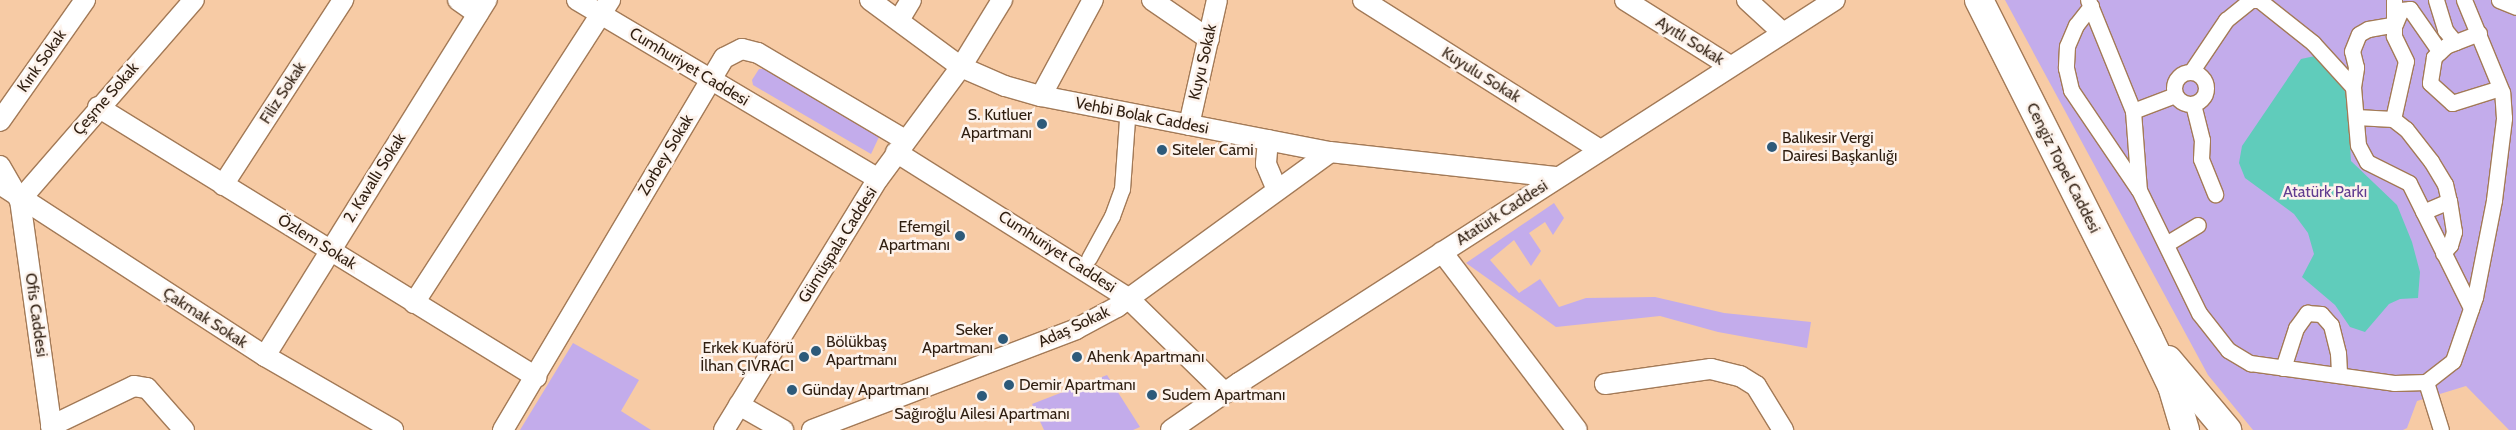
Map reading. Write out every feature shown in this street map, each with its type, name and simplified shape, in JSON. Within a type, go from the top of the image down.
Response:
[{"type":"main road","name":"Cengiz Topel Caddesi","points":[[1978,0],[2148,336],[2172,386],[2185,430]]},
{"type":"main road","name":"Cengiz Topel Caddesi","points":[[2148,336],[2227,430]]},
{"type":"street","name":"Kırık Sokak","points":[[0,121],[85,0]]},
{"type":"street","name":"Çeşme Sokak","points":[[20,200],[98,107],[194,0]]},
{"type":"street","name":"Filiz Sokak","points":[[223,185],[343,0]]},
{"type":"street","points":[[458,0],[482,7]]},
{"type":"street","name":"Cumhuriyet Caddesi","points":[[577,0],[605,7],[711,80],[878,179]]},
{"type":"street","name":"Vehbi Bolak Caddesi","points":[[870,0],[961,67],[1005,86],[1041,96],[1330,152],[1558,177]]},
{"type":"street","points":[[899,20],[911,0]]},
{"type":"street","name":"Gümüşpala Caddesi","points":[[724,430],[878,179],[900,146],[961,67],[1002,0]]},
{"type":"street","points":[[1041,96],[1093,0]]},
{"type":"street","points":[[1152,0],[1209,39]]},
{"type":"street","name":"Kuyu Sokak","points":[[1189,125],[1217,0]]},
{"type":"street","name":"Kuyulu Sokak","points":[[1363,0],[1600,150]]},
{"type":"street","name":"Ayıtlı Sokak","points":[[1625,0],[1730,66]]},
{"type":"street","points":[[1747,0],[1783,33]]},
{"type":"street","points":[[2175,95],[2177,79],[2191,72],[2226,20],[2251,0],[2260,0],[2313,43],[2353,87]]},
{"type":"street","points":[[2394,0],[2394,36],[2406,60],[2430,76]]},
{"type":"street","points":[[2436,0],[2445,30],[2455,42]]},
{"type":"street","points":[[2089,3],[2076,25],[2067,46],[2066,68],[2071,90],[2139,190],[2199,313],[2228,350],[2250,362],[2283,368],[2394,382],[2426,382],[2453,361],[2471,308],[2494,200],[2504,118],[2500,88],[2464,0]]},
{"type":"street","points":[[2499,0],[2516,7]]},
{"type":"street","name":"Atatürk Caddesi","points":[[1171,430],[1442,252],[1832,1]]},
{"type":"street","points":[[2089,3],[2133,111],[2139,190]]},
{"type":"street","name":"2. Kavallı Sokak","points":[[265,356],[482,7]]},
{"type":"street","points":[[414,303],[605,7]]},
{"type":"street","points":[[2395,24],[2401,10],[2410,9],[2440,52]]},
{"type":"street","points":[[2395,24],[2368,29],[2359,34],[2352,51],[2356,67],[2353,87],[2358,145],[2368,162],[2409,183],[2471,308]]},
{"type":"street","points":[[2479,33],[2455,42],[2434,57],[2430,83],[2438,94],[2452,103],[2500,88]]},
{"type":"street","name":"Zorbey Sokak","points":[[503,430],[724,58],[742,49],[758,53],[900,146]]},
{"type":"street","points":[[2393,119],[2406,60]]},
{"type":"street","points":[[2175,95],[2182,102],[2193,104],[2202,100],[2206,85],[2201,75],[2191,72]]},
{"type":"street","points":[[2133,111],[2175,95]]},
{"type":"street","points":[[2193,104],[2202,140],[2201,159],[2215,194]]},
{"type":"street","name":"Özlem Sokak","points":[[98,107],[536,377]]},
{"type":"street","points":[[2356,117],[2393,119],[2406,129],[2431,161],[2444,184],[2454,232],[2450,245],[2444,252]]},
{"type":"street","points":[[1089,258],[1115,210],[1122,189],[1127,119]]},
{"type":"street","points":[[1268,140],[1266,164],[1278,190]]},
{"type":"street","name":"Cumhuriyet Caddesi","points":[[900,146],[1128,298],[1225,393]]},
{"type":"street","name":"Adaş Sokak","points":[[812,430],[1076,329],[1128,298],[1330,152]]},
{"type":"street","points":[[0,166],[20,200]]},
{"type":"street","name":"Çakmak Sokak","points":[[1,186],[265,356],[393,430]]},
{"type":"street","name":"Ofis Caddesi","points":[[20,200],[52,428]]},
{"type":"street","points":[[2423,212],[2449,201]]},
{"type":"street","points":[[2166,244],[2198,225]]},
{"type":"street","points":[[1442,252],[1577,430]]},
{"type":"street","points":[[2283,368],[2296,328],[2307,313],[2321,314],[2331,325],[2338,353],[2339,375]]},
{"type":"street","points":[[1605,384],[1711,369],[1740,376],[1756,386],[1783,430]]},
{"type":"street","points":[[2426,382],[2441,430]]},
{"type":"street","points":[[52,428],[134,386],[147,388],[184,430]]},
{"type":"street","points":[[739,405],[784,430]]},
{"type":"green space","name":"Atatürk Parkı","points":[[2005,0],[2516,0],[2516,430],[2509,430],[2466,386],[2417,401],[2407,428],[2403,430],[2253,430],[2208,375]]},
{"type":"green space","points":[[759,69],[764,69],[879,137],[871,154],[753,85],[752,80]]},
{"type":"green space","points":[[1554,203],[1564,218],[1553,235],[1545,222],[1529,233],[1541,251],[1531,266],[1514,240],[1490,260],[1519,293],[1540,279],[1559,307],[1586,298],[1655,297],[1724,313],[1811,322],[1807,348],[1718,332],[1660,316],[1556,327],[1466,263]]},
{"type":"green space","points":[[573,343],[639,380],[621,411],[651,430],[520,430]]},
{"type":"green space","points":[[1107,375],[1140,427],[1133,430],[1044,430],[1032,404]]},
{"type":"water","points":[[2315,56],[2335,75],[2347,95],[2351,161],[2397,205],[2412,242],[2420,272],[2418,298],[2400,299],[2389,304],[2365,332],[2350,327],[2335,305],[2302,277],[2314,254],[2308,233],[2294,214],[2245,178],[2239,163],[2242,146],[2301,59]]},
{"type":"place","name":"S. Kutluer Apartmanı","points":[[1042,124]]},
{"type":"place","name":"Balıkesir Vergi Dairesi Başkanlığı","points":[[1772,147]]},
{"type":"place","name":"Siteler Cami","points":[[1162,150]]},
{"type":"place","name":"Efemgil Apartmanı","points":[[960,236]]},
{"type":"place","name":"Seker Apartmanı","points":[[1003,339]]},
{"type":"place","name":"Bölükbaş Apartmanı","points":[[816,351]]},
{"type":"place","name":"Erkek Kuaförü İlhan ÇIVRACI","points":[[804,357]]},
{"type":"place","name":"Ahenk Apartmanı","points":[[1077,357]]},
{"type":"place","name":"Demir Apartmanı","points":[[1009,385]]},
{"type":"place","name":"Günday Apartmanı","points":[[792,390]]},
{"type":"place","name":"Sudem Apartmanı","points":[[1152,395]]},
{"type":"place","name":"Sağıroğlu Ailesi Apartmanı","points":[[982,396]]}]
